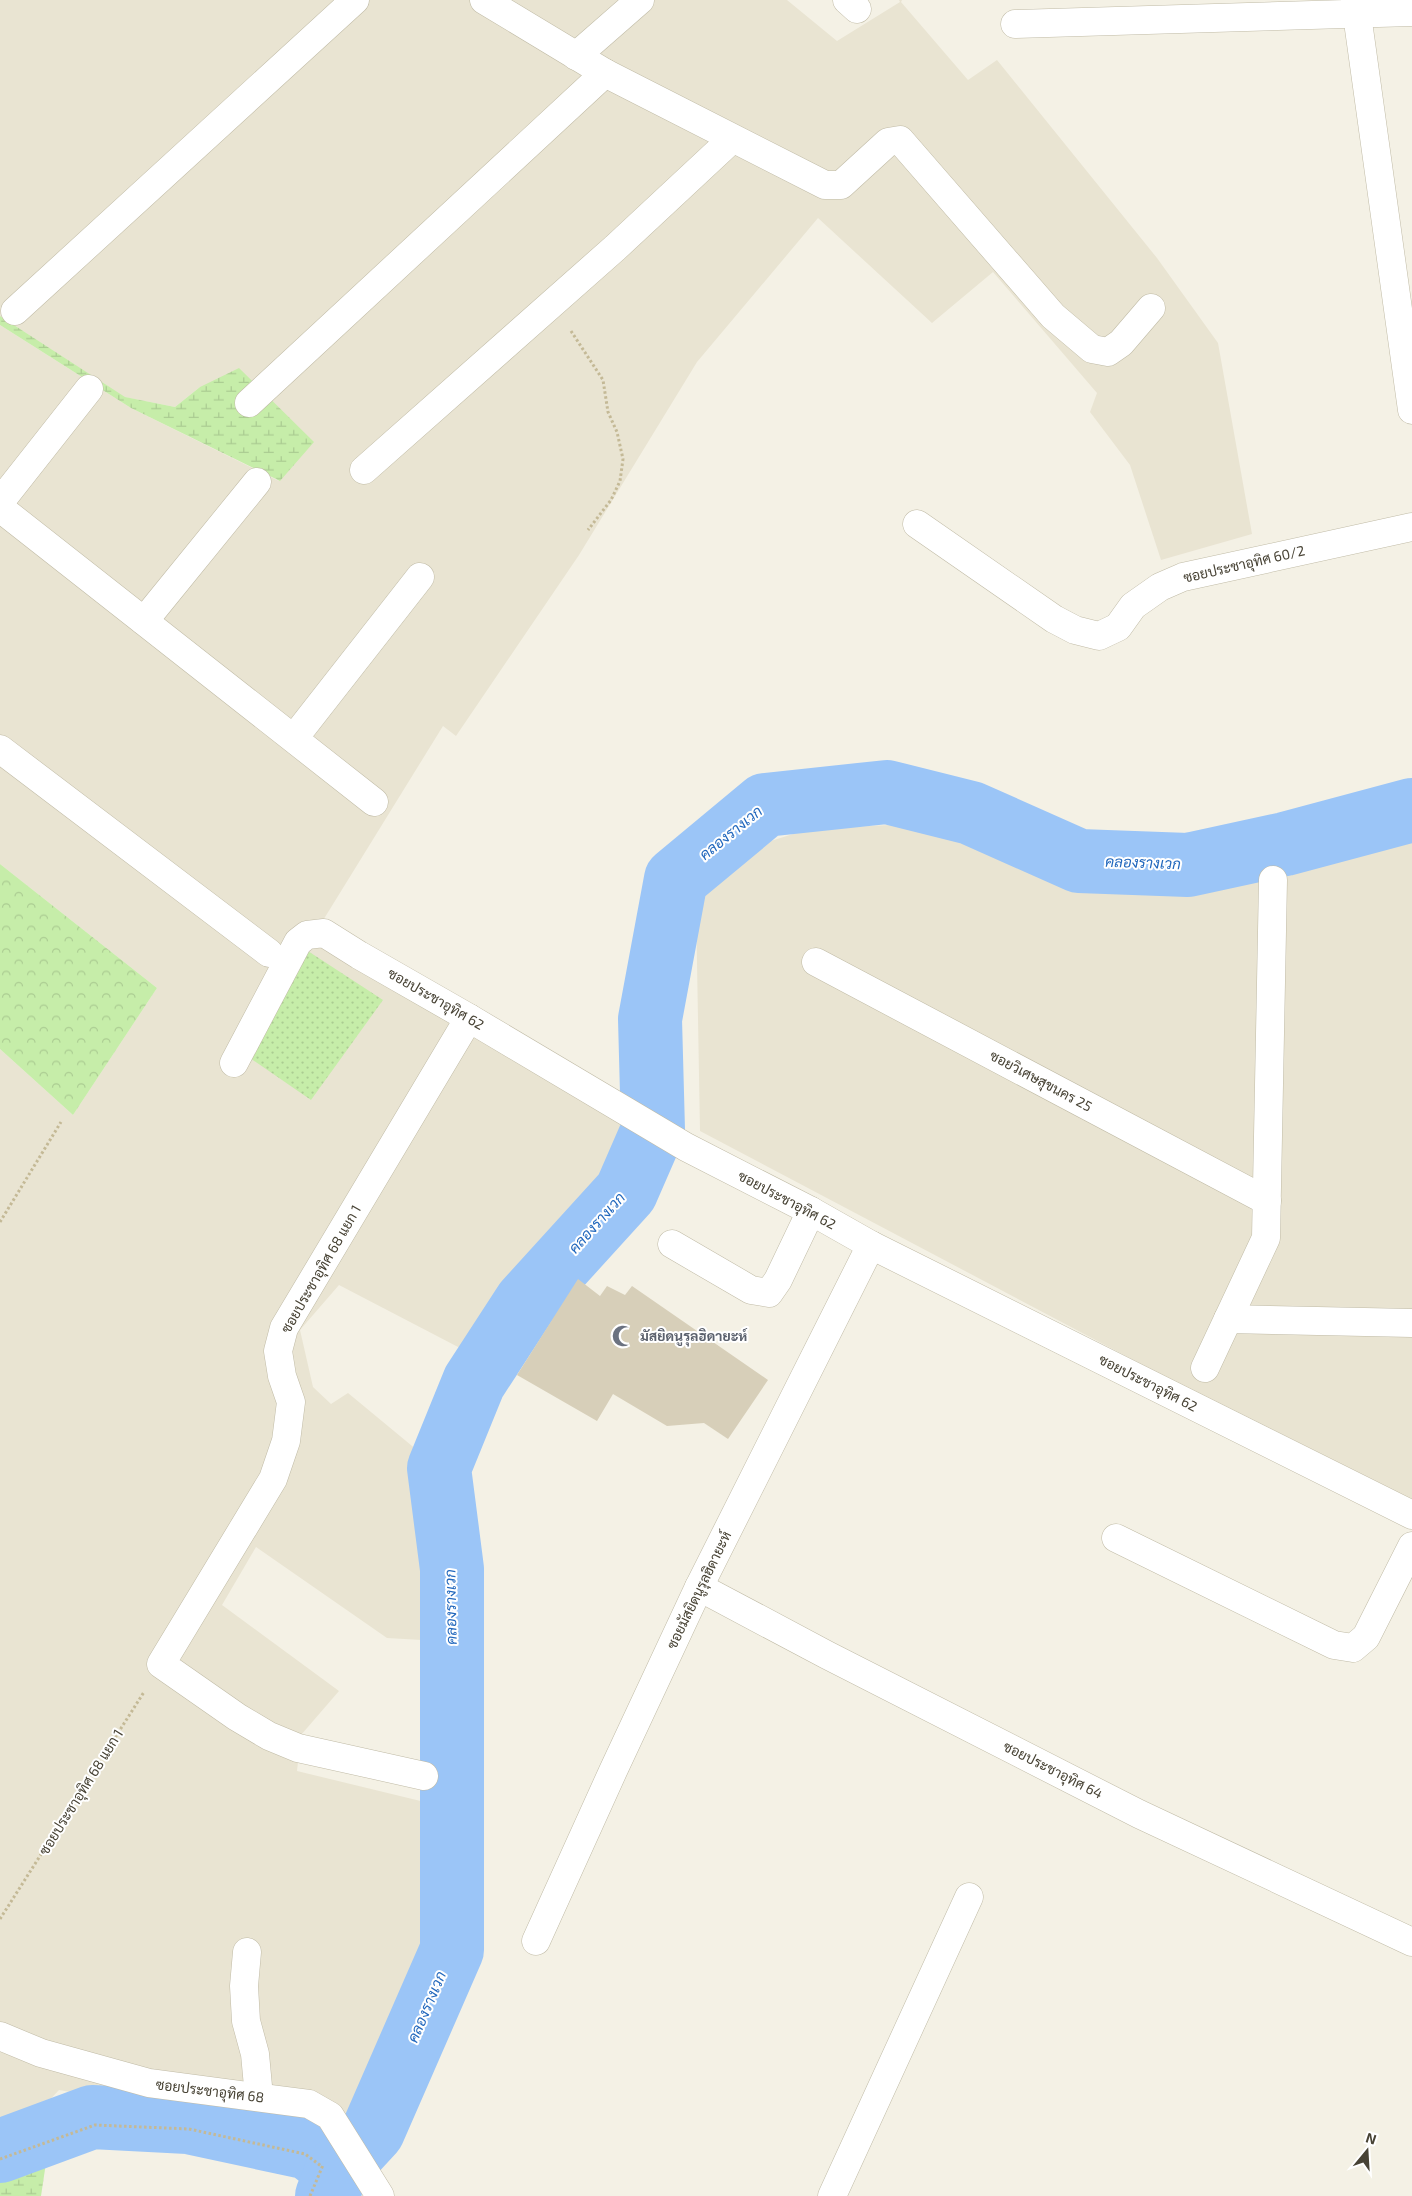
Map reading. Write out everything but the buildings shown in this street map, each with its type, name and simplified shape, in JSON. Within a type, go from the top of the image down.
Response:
[{"type":"street","points":[[16,311],[356,0]]},
{"type":"street","points":[[484,0],[605,73],[825,185],[841,185],[888,142],[900,140],[1053,316],[1092,349],[1108,352],[1121,344],[1151,308]]},
{"type":"street","points":[[576,56],[640,0]]},
{"type":"street","points":[[1015,24],[1356,6],[1412,12]]},
{"type":"street","points":[[1356,6],[1412,410]]},
{"type":"street","points":[[249,403],[605,73]]},
{"type":"street","points":[[364,470],[615,248],[732,139]]},
{"type":"street","points":[[0,502],[89,388]]},
{"type":"street","points":[[144,621],[257,482]]},
{"type":"street","points":[[0,508],[374,802]]},
{"type":"street","name":"ซอยประชาอุทิศ 60/2","points":[[917,524],[1054,619],[1075,630],[1099,636],[1118,627],[1133,606],[1160,587],[1183,577],[1412,527]]},
{"type":"street","points":[[294,738],[420,577]]},
{"type":"street","points":[[0,749],[269,953]]},
{"type":"street","points":[[1205,1368],[1266,1238],[1272,880]]},
{"type":"street","name":"ซอยประชาอุทิศ 62","points":[[234,1063],[298,942],[307,936],[324,933],[686,1147],[871,1244],[1412,1514]]},
{"type":"street","name":"ซอยวิเศษสุขนคร 25","points":[[816,962],[1267,1201]]},
{"type":"street","name":"ซอยประชาอุทิศ 68 แยก 1","points":[[161,1664],[273,1478],[286,1441],[291,1402],[282,1376],[278,1351],[284,1328],[470,1018]]},
{"type":"street","points":[[672,1244],[752,1290],[769,1293],[778,1280],[811,1211]]},
{"type":"street","name":"ซอยมัสยิดนูรุลฮิดายะห์","points":[[536,1941],[613,1770],[699,1587],[871,1244]]},
{"type":"street","points":[[1228,1319],[1412,1323]]},
{"type":"street","points":[[1116,1538],[1334,1645],[1353,1648],[1366,1637],[1412,1546]]},
{"type":"street","name":"ซอยประชาอุทิศ 64","points":[[699,1587],[827,1655],[1140,1814],[1412,1942]]},
{"type":"street","points":[[161,1664],[237,1717],[269,1736],[298,1748],[424,1776]]},
{"type":"street","points":[[832,2196],[969,1897]]},
{"type":"street","points":[[247,1952],[244,1986],[246,2021],[255,2054],[260,2097]]},
{"type":"street","name":"ซอยประชาอุทิศ 68","points":[[0,2036],[42,2054],[149,2083],[309,2104],[330,2116],[378,2194]]},
{"type":"path","points":[[552,303],[603,380],[608,412],[617,432],[623,459],[620,481],[610,500],[588,530]]},
{"type":"path","points":[[0,1222],[61,1122]]},
{"type":"path","name":"ซอยประชาอุทิศ 68 แยก 1","points":[[0,1919],[161,1664]]},
{"type":"path","points":[[0,2159],[95,2125],[189,2128],[305,2154],[322,2166]]},
{"type":"shaded area","points":[[0,0],[787,0],[837,41],[900,2],[899,0],[902,0],[901,2],[968,80],[997,60],[1157,258],[1218,343],[1252,534],[1161,560],[1130,465],[1090,412],[1097,393],[993,272],[932,323],[818,218],[697,362],[579,555],[456,736],[443,726],[322,922],[637,1101],[612,1162],[460,1348],[339,1285],[300,1330],[313,1387],[331,1404],[348,1393],[429,1460],[439,1641],[387,1638],[256,1547],[222,1605],[339,1691],[301,1735],[297,1771],[437,1805],[437,1933],[410,2018],[359,2117],[319,2135],[59,2090],[23,2128],[0,2132],[0,1049],[73,1115],[157,988],[0,864],[0,325],[131,408],[279,481],[200,387],[175,407],[124,397],[0,316]]},
{"type":"shaded area","points":[[931,823],[1063,870],[1237,879],[1412,838],[1412,1501],[1196,1393],[700,1131],[696,906],[732,853],[809,829]]},
{"type":"green space","points":[[0,316],[125,397],[175,407],[200,387],[239,368],[314,442],[280,481],[131,408],[0,325]]},
{"type":"green space","points":[[0,864],[157,988],[73,1115],[0,1049]]},
{"type":"green space","points":[[291,940],[383,1000],[311,1100],[231,1045]]},
{"type":"green space","points":[[47,2156],[41,2196],[0,2196],[0,2166]]},
{"type":"waterway","name":"คลองรางเวก","points":[[327,2196],[337,2170],[373,2131],[452,1950],[452,1569],[439,1468],[474,1382],[526,1302],[626,1192],[653,1130],[650,1019],[676,879],[765,805],[887,792],[971,813],[1079,861],[1188,865],[1285,844],[1412,810]]},
{"type":"waterway","points":[[0,2151],[92,2117],[188,2122],[309,2148],[337,2170]]},
{"type":"place","name":"มัสยิดนูรุลฮิดายะห์","points":[[623,1336]]}]
